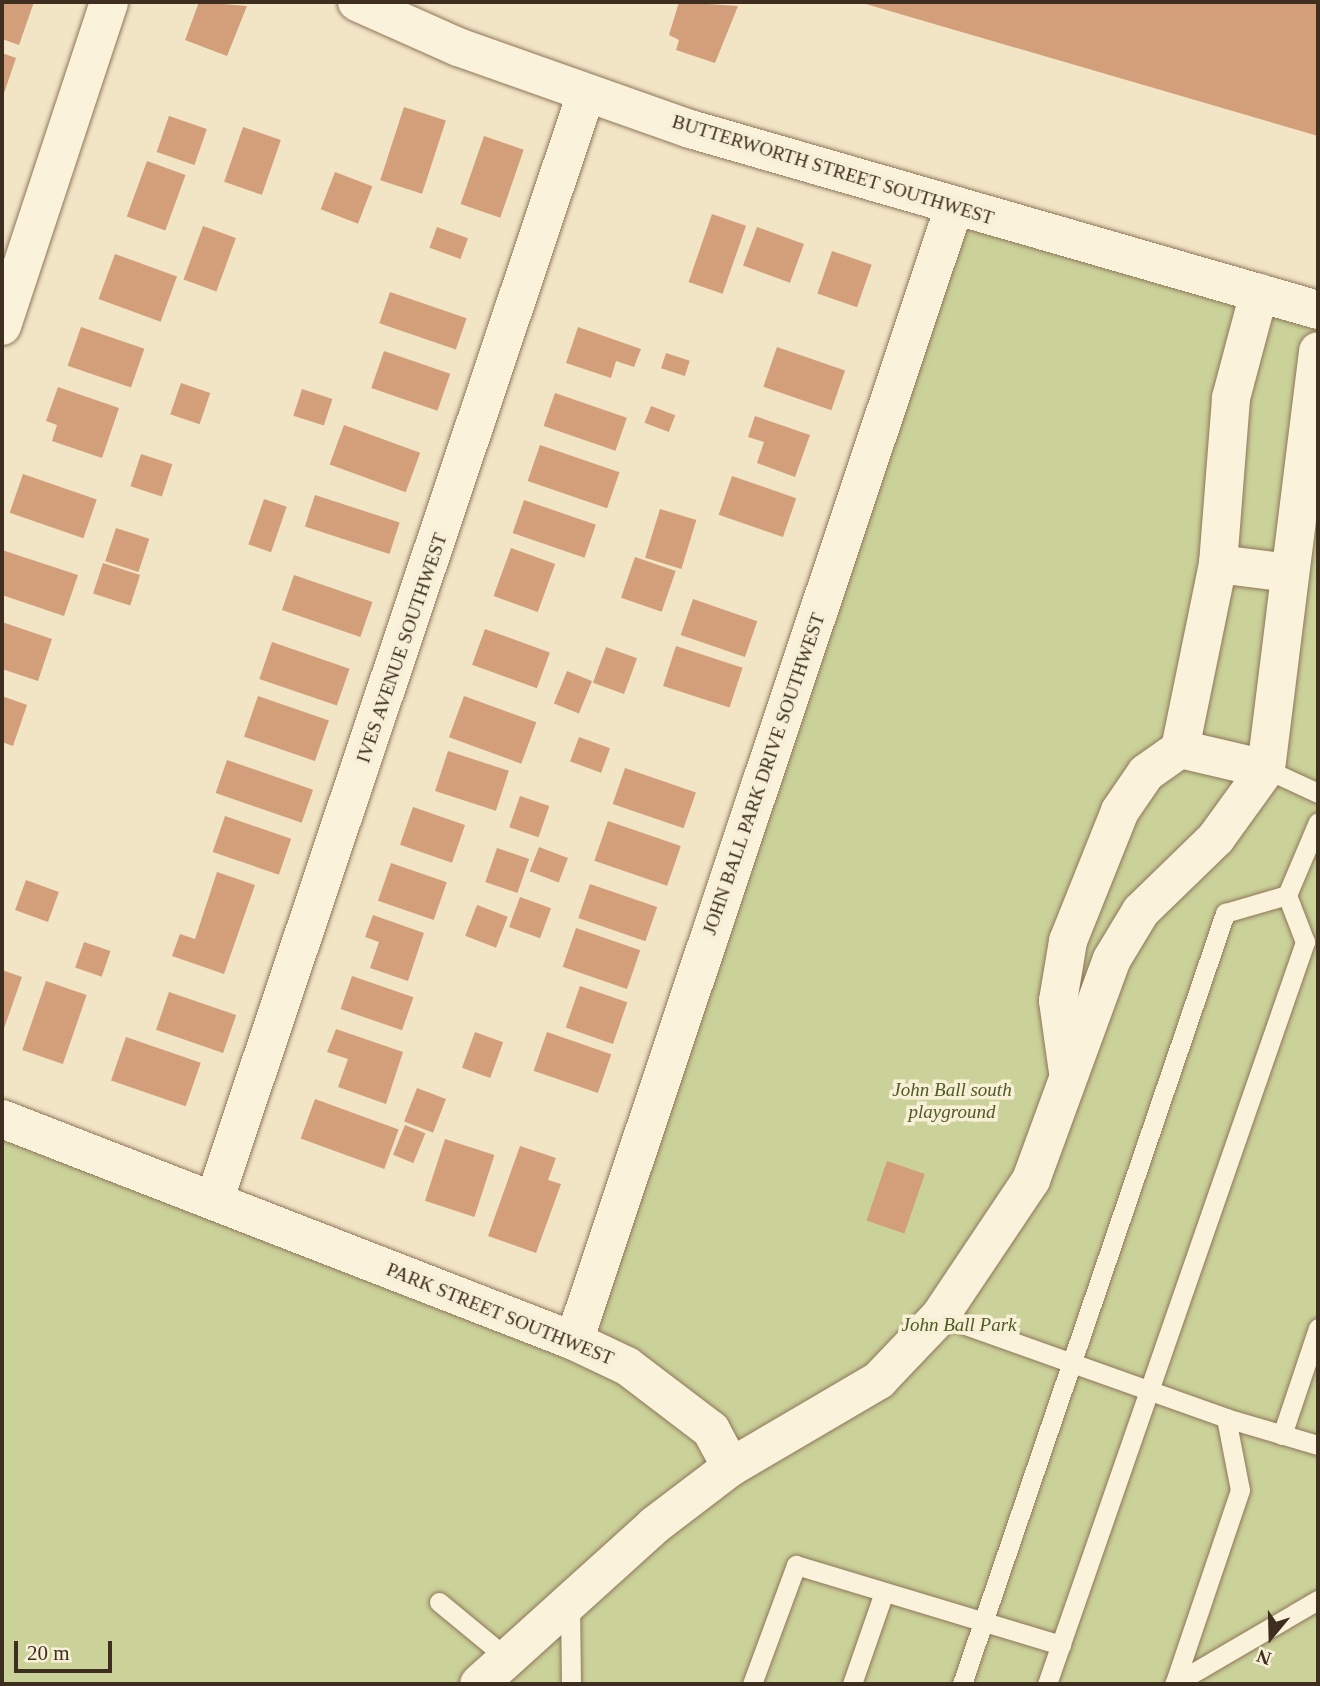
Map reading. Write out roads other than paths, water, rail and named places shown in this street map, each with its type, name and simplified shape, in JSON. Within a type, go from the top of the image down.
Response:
[{"type":"street","points":[[2,326],[109,2]]},
{"type":"street","name":"BUTTERWORTH STREET SOUTHWEST","points":[[357,2],[586,94],[954,207],[1318,310]]},
{"type":"street","name":"IVES AVENUE SOUTHWEST","points":[[214,1200],[586,94]]},
{"type":"street","name":"JOHN BALL PARK DRIVE SOUTHWEST","points":[[575,1341],[954,207]]},
{"type":"street","points":[[1068,1073],[1058,1001],[1068,941],[1120,811],[1146,773],[1180,749],[1218,564],[1231,398],[1259,293]]},
{"type":"street","points":[[479,1684],[569,1601],[731,1467],[879,1380],[940,1316],[1031,1180],[1112,959],[1141,911],[1216,838],[1266,769],[1318,351]]},
{"type":"street","points":[[1218,564],[1289,573]]},
{"type":"street","points":[[1180,749],[1266,769]]},
{"type":"street","name":"PARK STREET SOUTHWEST","points":[[2,1119],[575,1341],[666,1391],[711,1430],[731,1467]]},
{"type":"lane","points":[[1266,769],[1318,793]]},
{"type":"lane","points":[[1047,1684],[1153,1392],[1305,942],[1287,895],[1318,822]]},
{"type":"lane","points":[[962,1684],[1074,1363],[1225,913],[1287,895]]},
{"type":"lane","points":[[940,1316],[1226,1419],[1318,1445]]},
{"type":"lane","points":[[1282,1435],[1318,1328]]},
{"type":"lane","points":[[1175,1683],[1240,1490],[1226,1419]]},
{"type":"lane","points":[[752,1684],[796,1565],[1061,1645]]},
{"type":"lane","points":[[852,1684],[884,1592]]},
{"type":"lane","points":[[1175,1683],[1318,1600]]},
{"type":"lane","points":[[569,1601],[570,1684]]},
{"type":"lane","points":[[439,1602],[507,1658]]},
{"type":"park label","name":"John Ball south playground","points":[[952,1101]]},
{"type":"park label","name":"John Ball Park","points":[[959,1325]]}]
